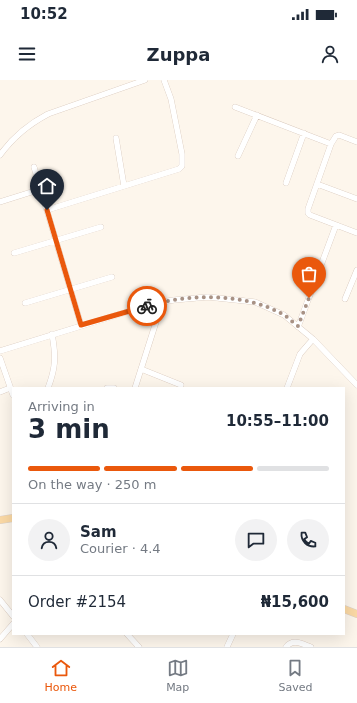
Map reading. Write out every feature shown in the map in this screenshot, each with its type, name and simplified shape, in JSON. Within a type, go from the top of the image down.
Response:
[{"type":"main road","points":[[0,520],[12,518]]},
{"type":"main road","points":[[345,609],[357,614]]},
{"type":"street","points":[[0,155],[20,132],[33,122],[48,114],[145,80]]},
{"type":"street","points":[[47,210],[179,169],[182,166],[182,154],[171,99],[164,80]]},
{"type":"street","points":[[235,107],[331,144]]},
{"type":"street","points":[[238,156],[257,115]]},
{"type":"street","points":[[286,183],[304,133]]},
{"type":"street","points":[[357,142],[339,135],[336,136],[331,144],[308,209],[310,215],[357,233]]},
{"type":"street","points":[[116,138],[124,186]]},
{"type":"street","points":[[34,167],[81,325]]},
{"type":"street","points":[[317,184],[357,199]]},
{"type":"street","points":[[0,202],[41,189]]},
{"type":"street","points":[[298,326],[336,225]]},
{"type":"street","points":[[14,253],[101,227]]},
{"type":"street","points":[[346,299],[357,270]]},
{"type":"street","points":[[25,303],[112,277]]},
{"type":"street","points":[[0,350],[156,304],[174,300],[208,297],[255,302],[284,315],[312,339],[357,385]]},
{"type":"street","points":[[135,387],[156,322],[156,304]]},
{"type":"street","points":[[48,387],[54,372],[55,357],[52,334]]},
{"type":"street","points":[[287,387],[300,354],[312,339]]},
{"type":"street","points":[[0,358],[12,393]]},
{"type":"street","points":[[141,369],[181,384]]},
{"type":"street","points":[[0,392],[10,388]]},
{"type":"street","points":[[0,600],[12,615]]},
{"type":"street","points":[[0,638],[12,625]]},
{"type":"street","points":[[28,635],[37,647]]},
{"type":"street","points":[[128,635],[139,647]]},
{"type":"street","points":[[228,647],[233,635]]},
{"type":"street","points":[[286,647],[289,643],[294,642],[311,647]]},
{"type":"way so far","points":[[147,306],[174,300],[208,297],[255,302],[284,315],[298,326],[309,298]]},
{"type":"route","points":[[47,210],[81,325],[147,306]]}]
